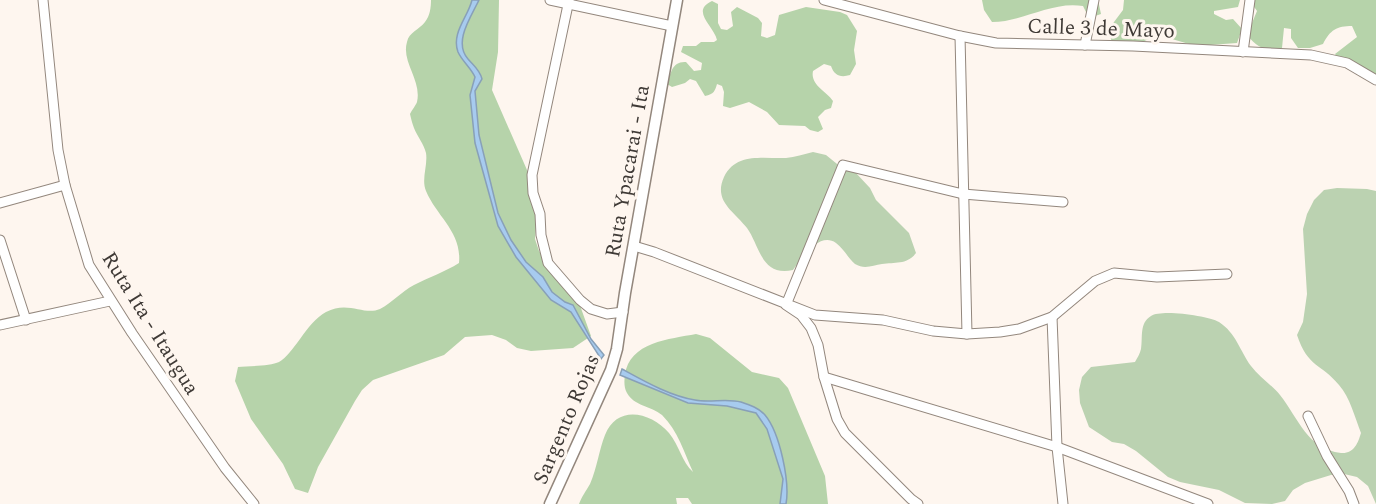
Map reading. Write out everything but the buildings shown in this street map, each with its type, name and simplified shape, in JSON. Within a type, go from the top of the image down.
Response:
[{"type":"street","name":"Ruta Ita - Itaugua","points":[[42,0],[58,150],[65,185],[89,265],[110,301],[225,468],[254,504]]},
{"type":"street","points":[[550,0],[569,1],[672,26]]},
{"type":"street","name":"Ruta Ypacarai - Ita","points":[[617,349],[677,0]]},
{"type":"street","name":"Calle 3 de Mayo","points":[[824,0],[960,36],[996,43],[1311,55],[1347,63],[1376,80]]},
{"type":"street","points":[[1085,45],[1094,0]]},
{"type":"street","points":[[1243,52],[1250,0]]},
{"type":"street","points":[[569,1],[532,175],[533,193],[540,214],[541,235],[548,263],[580,300],[591,309],[607,314],[623,312]]},
{"type":"street","points":[[960,36],[967,334]]},
{"type":"street","points":[[786,305],[843,165],[963,194],[1063,202]]},
{"type":"street","points":[[0,203],[65,185]]},
{"type":"street","points":[[0,240],[26,320]]},
{"type":"street","points":[[634,246],[815,315],[891,321],[933,331],[967,334],[1019,329],[1052,317],[1095,281],[1114,273],[1157,277],[1227,274]]},
{"type":"street","points":[[0,325],[110,301]]},
{"type":"street","points":[[786,305],[801,315],[811,328],[818,345],[824,377],[837,419],[845,433],[913,502]]},
{"type":"street","points":[[1052,317],[1063,504]]},
{"type":"street","name":"Sargento Rojas","points":[[550,504],[611,370],[617,349]]},
{"type":"street","points":[[824,377],[1058,447],[1208,504]]},
{"type":"street","points":[[1308,416],[1354,504]]},
{"type":"green space","points":[[431,0],[499,0],[498,52],[492,90],[534,186],[538,200],[535,239],[539,251],[560,284],[571,289],[578,300],[591,336],[573,348],[531,351],[517,348],[506,340],[492,335],[465,337],[444,355],[373,380],[362,390],[355,401],[318,467],[308,493],[295,489],[283,464],[251,419],[235,381],[238,367],[279,362],[285,358],[312,323],[326,312],[341,307],[368,311],[380,309],[420,282],[459,263],[457,242],[453,233],[426,191],[424,182],[426,153],[410,114],[417,102],[418,94],[407,57],[407,42],[410,36],[427,20]]},
{"type":"green space","points":[[982,0],[1098,0],[1101,14],[1089,18],[1083,6],[1071,5],[1015,19],[992,22],[984,10]]},
{"type":"green space","points":[[1124,0],[1240,0],[1238,7],[1214,11],[1214,14],[1226,20],[1233,19],[1242,29],[1237,43],[1196,46],[1158,35],[1133,46],[1112,42],[1108,30],[1123,10]]},
{"type":"green space","points":[[1244,0],[1376,0],[1376,77],[1342,65],[1335,54],[1357,37],[1352,26],[1334,30],[1323,44],[1310,48],[1298,48],[1291,38],[1291,29],[1284,28],[1282,48],[1267,49],[1259,46],[1247,35],[1257,11],[1250,1]]},
{"type":"green space","points":[[712,1],[718,4],[718,23],[721,29],[727,30],[733,26],[731,12],[737,7],[758,18],[762,23],[761,36],[767,38],[775,35],[779,15],[806,7],[847,15],[857,31],[854,50],[856,64],[850,75],[838,75],[831,66],[824,64],[813,71],[816,84],[833,101],[831,108],[818,117],[823,129],[818,132],[805,126],[779,125],[767,112],[749,102],[730,108],[723,106],[724,92],[722,86],[717,84],[714,92],[705,96],[696,81],[690,79],[672,87],[667,84],[673,68],[678,63],[686,62],[694,71],[701,70],[702,63],[681,52],[683,46],[696,46],[701,42],[717,40],[703,14],[703,9]]},
{"type":"green space","points":[[813,152],[826,155],[842,168],[855,172],[870,188],[876,200],[909,233],[916,253],[909,260],[862,267],[855,264],[839,245],[830,240],[817,243],[793,270],[782,271],[768,265],[747,228],[723,199],[721,185],[724,177],[729,169],[743,160],[786,158]]},
{"type":"green space","points":[[1337,188],[1376,191],[1376,504],[1368,486],[1357,477],[1344,474],[1331,475],[1305,483],[1293,490],[1285,501],[1272,504],[1245,503],[1219,490],[1180,482],[1168,477],[1136,451],[1124,444],[1112,442],[1089,427],[1080,403],[1079,390],[1082,377],[1091,367],[1135,362],[1141,349],[1143,327],[1151,316],[1165,313],[1185,314],[1213,320],[1225,326],[1251,366],[1280,395],[1305,431],[1320,446],[1341,453],[1352,450],[1361,433],[1349,402],[1339,385],[1310,360],[1297,335],[1303,322],[1307,294],[1303,229],[1307,214],[1314,200],[1324,190]]},
{"type":"green space","points":[[696,334],[710,338],[752,372],[779,378],[788,388],[825,476],[828,504],[692,504],[688,498],[676,498],[677,504],[579,504],[590,484],[610,425],[626,415],[644,416],[662,426],[669,433],[693,472],[668,421],[658,412],[630,397],[624,382],[628,364],[642,349],[663,340]]},
{"type":"water","points":[[472,0],[479,0],[468,22],[462,45],[468,59],[482,79],[475,91],[479,135],[498,213],[511,240],[526,262],[543,277],[552,292],[573,305],[591,339],[604,355],[601,359],[571,312],[551,300],[516,257],[498,226],[475,143],[470,95],[475,77],[458,52],[456,45],[458,32]]},
{"type":"water","points":[[622,369],[657,388],[676,395],[701,401],[741,402],[763,413],[775,433],[783,458],[787,483],[786,504],[780,504],[783,479],[767,429],[756,413],[727,406],[688,403],[620,375]]}]
